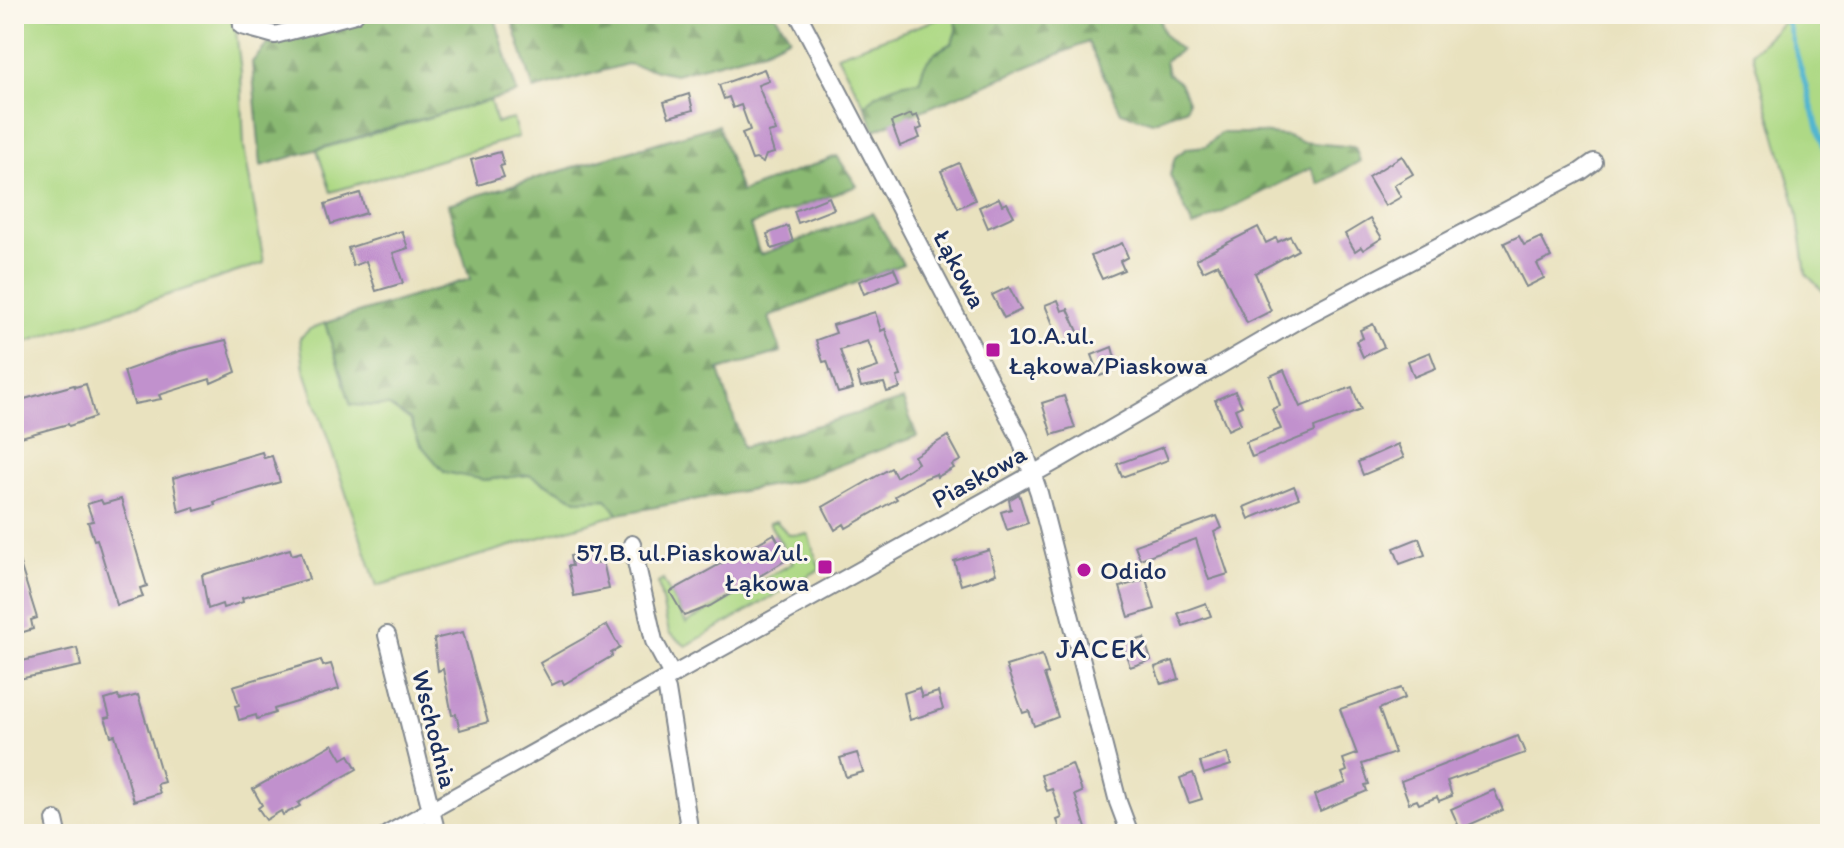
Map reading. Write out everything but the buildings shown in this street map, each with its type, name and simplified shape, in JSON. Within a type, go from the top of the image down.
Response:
[{"type":"street","points":[[242,20],[275,35],[355,14]]},
{"type":"street","name":"Łąkowa","points":[[798,14],[1020,438],[1033,472],[1118,802],[1130,834]]},
{"type":"street","name":"Piaskowa","points":[[388,834],[1070,454],[1296,321],[1461,236],[1594,162]]},
{"type":"street","points":[[632,544],[654,641],[668,678],[667,690],[690,834]]},
{"type":"street","name":"Wschodnia","points":[[387,635],[437,834]]},
{"type":"green space","points":[[14,14],[234,14],[241,73],[244,147],[264,263],[14,346]]},
{"type":"green space","points":[[386,14],[494,14],[517,93],[261,166],[252,62],[267,45]]},
{"type":"green space","points":[[510,14],[775,14],[790,37],[764,50],[675,74],[627,64],[534,90]]},
{"type":"green space","points":[[956,14],[956,31],[952,43],[930,58],[920,81],[890,88],[876,95],[865,106],[837,55]]},
{"type":"green space","points":[[956,14],[1160,14],[1165,35],[1181,50],[1165,61],[1168,74],[1180,83],[1188,101],[1187,108],[1152,122],[1121,112],[1088,42],[875,130],[865,106],[876,95],[890,88],[920,81],[930,58],[952,43]]},
{"type":"green space","points":[[1792,14],[1814,14],[1830,35],[1830,298],[1806,274],[1797,210],[1752,52]]},
{"type":"green space","points":[[490,100],[496,123],[513,119],[518,137],[331,192],[317,150]]},
{"type":"green space","points":[[718,125],[741,192],[837,156],[857,186],[750,225],[760,255],[872,213],[903,264],[769,317],[781,352],[719,370],[743,447],[903,400],[917,436],[800,480],[619,514],[606,499],[577,500],[529,475],[484,480],[444,472],[420,444],[410,420],[389,406],[351,405],[325,323],[470,279],[448,204]]},
{"type":"green space","points":[[1220,133],[1288,136],[1301,142],[1355,147],[1360,161],[1319,184],[1311,168],[1193,227],[1170,175],[1175,157],[1187,148],[1206,146]]},
{"type":"green space","points":[[325,323],[351,405],[389,406],[410,420],[420,444],[484,480],[529,475],[577,500],[606,499],[619,514],[377,586],[304,368],[300,338],[310,329]]},
{"type":"green space","points":[[776,521],[789,535],[808,534],[820,569],[686,646],[669,633],[658,583],[663,580],[686,623],[793,563],[769,523]]},
{"type":"waterway","points":[[1785,14],[1830,169]]},
{"type":"place","name":"10.A.ul. Łąkowa/Piaskowa","points":[[993,350]]},
{"type":"place","name":"57.B. ul.Piaskowa/ul. Łąkowa","points":[[825,567]]},
{"type":"place","name":"Odido","points":[[1084,570]]},
{"type":"district","name":"JACEK","points":[[1102,648]]}]
